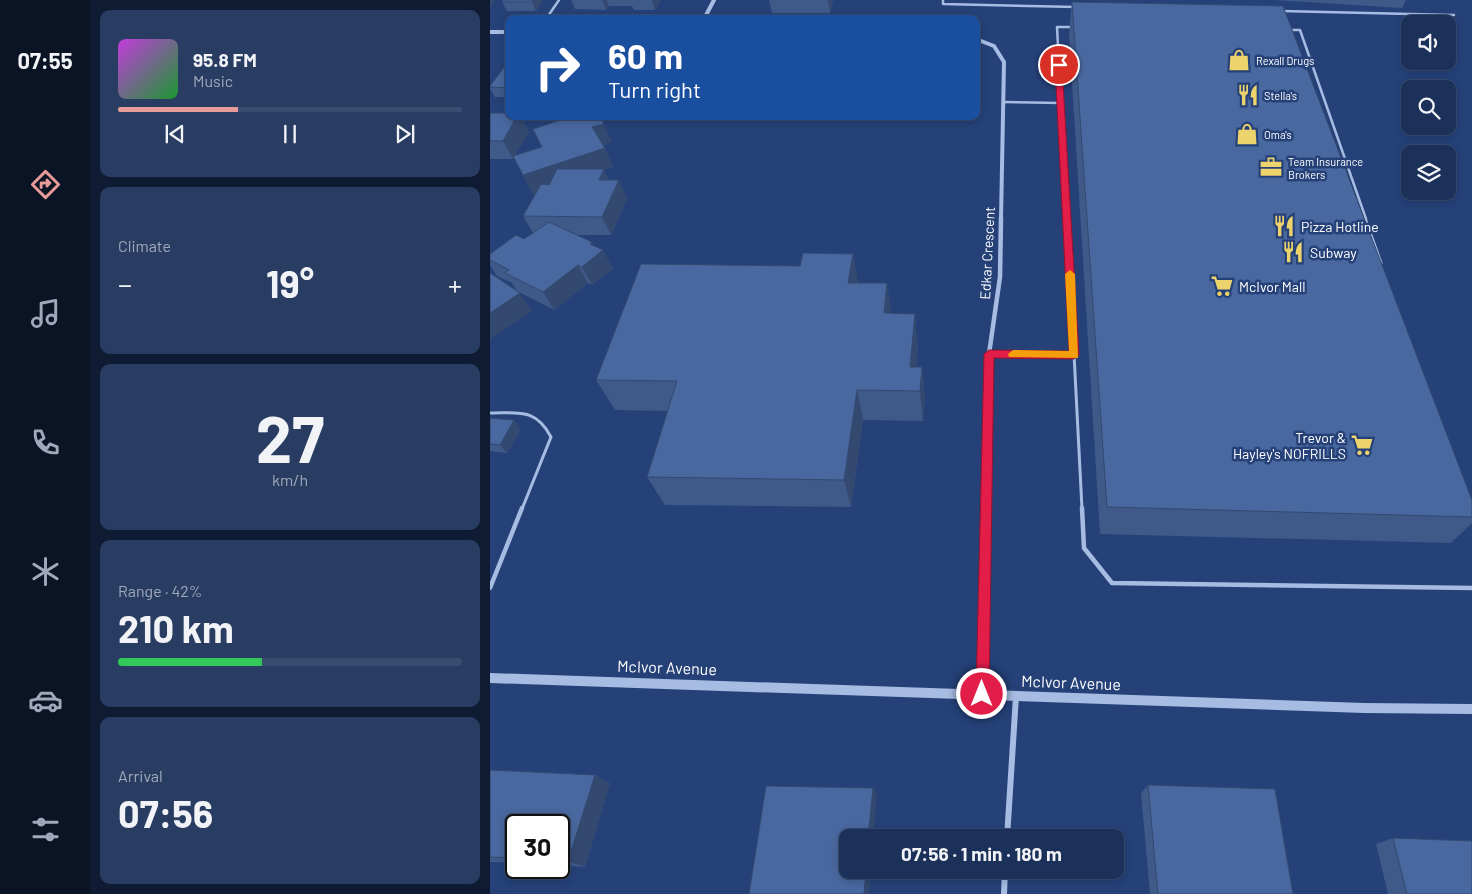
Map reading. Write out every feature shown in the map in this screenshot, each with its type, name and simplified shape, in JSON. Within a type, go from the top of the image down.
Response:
[{"type":"street","points":[[706,15],[714,0]]},
{"type":"street","points":[[490,32],[505,32]]},
{"type":"street","name":"Edkar Crescent","points":[[980,40],[991,43],[1002,53],[1004,62],[1000,277],[989,354],[982,694]]},
{"type":"street","name":"McIvor Avenue","points":[[490,678],[1364,708],[1472,709]]},
{"type":"street","points":[[1008,829],[1016,696]]},
{"type":"street","points":[[1004,894],[1005,879]]},
{"type":"lane","points":[[549,15],[559,0]]},
{"type":"lane","points":[[943,0],[943,4],[1081,7]]},
{"type":"lane","points":[[1278,11],[1454,15]]},
{"type":"lane","points":[[1076,27],[1057,27],[1084,548],[1112,583],[1472,588]]},
{"type":"lane","points":[[1281,30],[1300,30],[1382,266]]},
{"type":"lane","points":[[1003,102],[1061,104]]},
{"type":"lane","points":[[989,354],[1074,355]]},
{"type":"lane","points":[[490,413],[534,414],[545,424],[551,437],[490,588]]},
{"type":"building","points":[[503,0],[533,0],[532,2],[502,2]]},
{"type":"building","name":"McIvor Mall","points":[[1072,2],[1283,6],[1472,500],[1472,517],[1107,507]]},
{"type":"building","points":[[505,66],[505,88],[490,86]]},
{"type":"building","points":[[490,113],[505,113],[505,120],[515,120],[503,141],[490,141]]},
{"type":"building","points":[[561,120],[602,120],[604,124],[592,127],[605,148],[523,175],[513,156],[542,147],[533,129]]},
{"type":"building","points":[[557,169],[604,169],[599,180],[619,180],[602,217],[523,216],[541,184],[549,185]]},
{"type":"building","points":[[549,222],[592,242],[590,244],[603,250],[582,267],[578,265],[543,292],[505,273],[509,270],[490,260],[490,254],[516,235],[524,239]]},
{"type":"building","points":[[803,253],[853,254],[848,283],[887,283],[884,313],[915,314],[910,367],[922,367],[920,391],[857,390],[844,480],[647,477],[677,381],[596,380],[641,264],[800,266]]},
{"type":"building","points":[[490,273],[520,293],[490,313]]},
{"type":"building","points":[[490,418],[514,420],[500,445],[490,444]]},
{"type":"building","points":[[490,770],[595,775],[570,855],[570,814],[505,814],[505,858],[490,857]]},
{"type":"building","points":[[1148,785],[1275,789],[1293,894],[1158,894]]},
{"type":"building","points":[[766,786],[873,788],[869,829],[839,829],[839,879],[865,879],[864,894],[749,894]]},
{"type":"building","points":[[1393,838],[1472,841],[1472,894],[1407,894]]},
{"type":"slow traffic","points":[[1013,354],[1074,355],[1070,274]]},
{"type":"place","name":"Rexall Drugs","points":[[1239,60]]},
{"type":"place","name":"Stella's","points":[[1248,95]]},
{"type":"place","name":"Oma's","points":[[1247,134]]},
{"type":"place","name":"Team Insurance Brokers","points":[[1271,167]]},
{"type":"place","name":"Pizza Hotline","points":[[1284,226]]},
{"type":"place","name":"Subway","points":[[1293,252]]},
{"type":"place","name":"McIvor Mall","points":[[1222,286]]},
{"type":"place","name":"Trevor & Hayley's NOFRILLS","points":[[1362,445]]},
{"type":"route","points":[[982,694],[989,354],[1074,355],[1059,65]]}]
